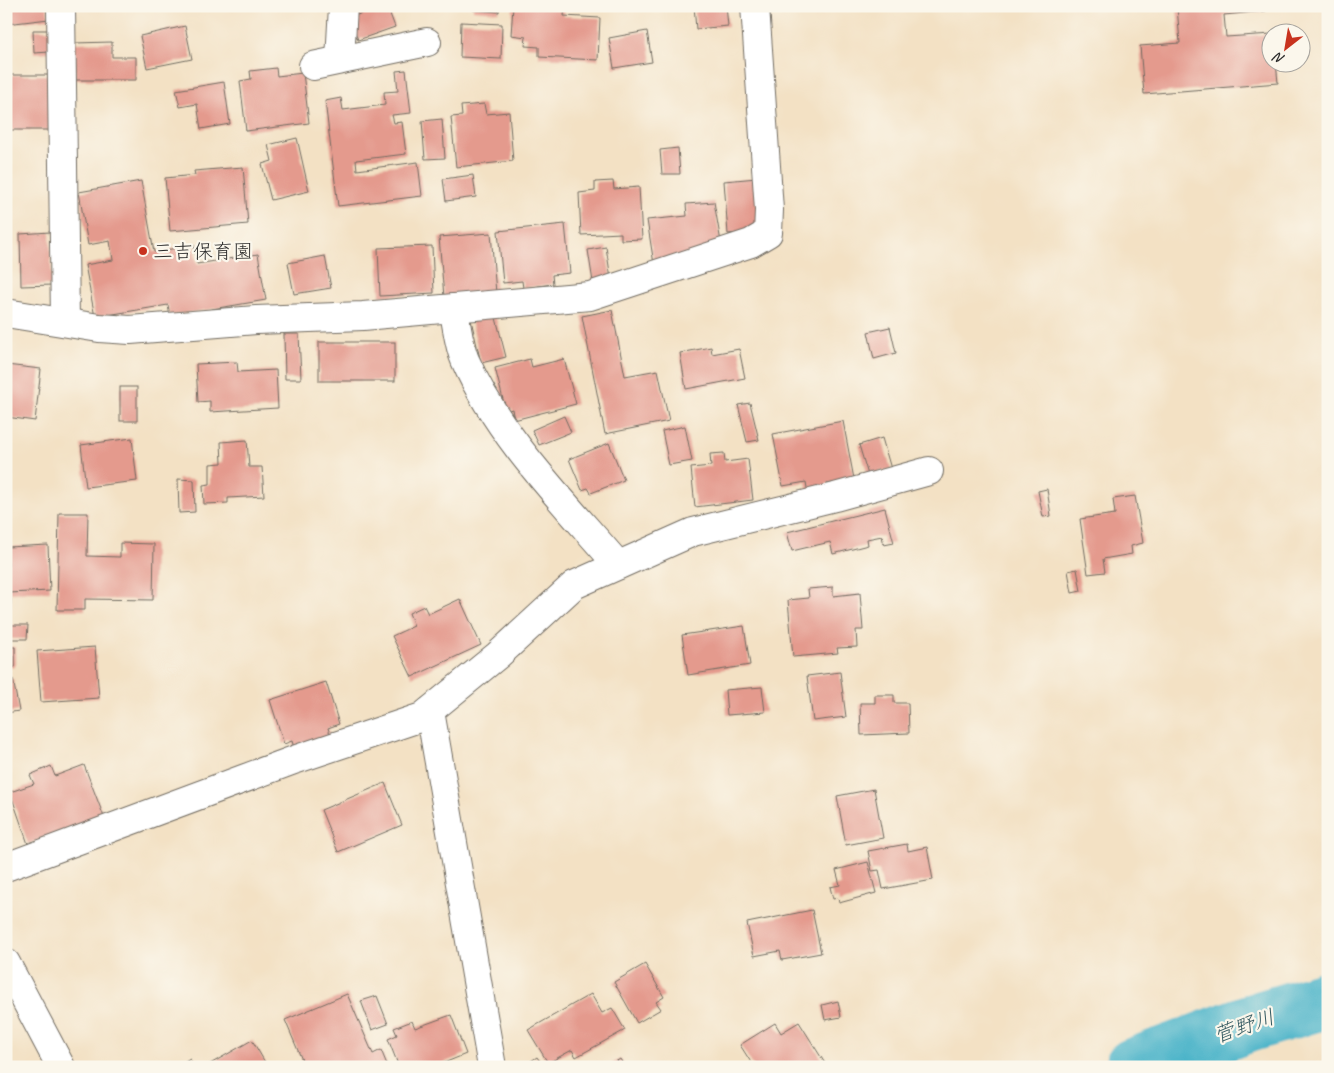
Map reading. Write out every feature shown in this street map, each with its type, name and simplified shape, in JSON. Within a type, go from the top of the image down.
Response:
[{"type":"street","points":[[61,6],[65,322]]},
{"type":"street","points":[[340,60],[342,6]]},
{"type":"street","points":[[6,313],[99,328],[130,330],[256,320],[363,316],[590,296],[751,243],[768,234],[769,210],[755,6]]},
{"type":"street","points":[[313,66],[427,42]]},
{"type":"street","points":[[453,308],[464,358],[487,404],[508,434],[551,487],[618,565]]},
{"type":"street","points":[[6,866],[294,760],[422,717],[498,655],[574,584],[693,532],[929,471]]},
{"type":"street","points":[[430,711],[492,1067]]},
{"type":"street","points":[[6,963],[61,1067]]},
{"type":"building","points":[[6,6],[47,6],[49,19],[6,24]]},
{"type":"building","points":[[379,6],[387,6],[395,27],[358,40],[350,18]]},
{"type":"building","points":[[473,6],[499,6],[499,12],[473,10]]},
{"type":"building","points":[[513,6],[565,6],[564,16],[600,18],[598,60],[539,57],[539,47],[525,46],[526,37],[511,35]]},
{"type":"building","points":[[694,6],[726,6],[728,26],[696,29]]},
{"type":"building","points":[[1177,6],[1265,6],[1266,11],[1224,15],[1226,37],[1262,35],[1262,72],[1277,72],[1278,83],[1144,94],[1140,46],[1180,43]]},
{"type":"building","points":[[461,22],[502,24],[501,59],[460,57]]},
{"type":"building","points":[[185,26],[192,59],[147,68],[140,36]]},
{"type":"building","points":[[33,30],[50,30],[50,52],[34,53]]},
{"type":"building","points":[[647,31],[652,62],[614,68],[609,38]]},
{"type":"building","points":[[112,42],[112,57],[136,57],[136,80],[75,80],[74,43]]},
{"type":"building","points":[[276,68],[277,76],[303,73],[309,123],[246,131],[240,81],[251,79],[250,71]]},
{"type":"building","points":[[406,70],[411,113],[392,115],[394,123],[402,122],[406,154],[356,160],[357,170],[418,162],[422,196],[338,206],[325,101],[341,98],[343,110],[385,105],[384,92],[398,91],[396,71]]},
{"type":"building","points":[[6,75],[49,75],[50,130],[6,130]]},
{"type":"building","points":[[224,82],[230,124],[201,129],[197,104],[180,107],[176,90]]},
{"type":"building","points":[[484,104],[486,114],[509,112],[513,161],[456,167],[451,117],[462,116],[461,106]]},
{"type":"building","points":[[442,119],[445,158],[425,159],[422,121]]},
{"type":"building","points":[[297,138],[309,191],[271,200],[262,164],[272,161],[268,145]]},
{"type":"building","points":[[678,148],[680,174],[662,174],[660,150]]},
{"type":"building","points":[[243,167],[248,224],[170,231],[165,178],[195,175],[194,171]]},
{"type":"building","points":[[473,175],[476,197],[446,201],[443,179]]},
{"type":"building","points":[[757,178],[760,231],[728,234],[724,181]]},
{"type":"building","points":[[141,181],[154,252],[194,245],[197,264],[258,254],[266,300],[170,316],[168,305],[95,317],[85,265],[113,260],[110,241],[88,245],[79,192]]},
{"type":"building","points":[[613,181],[614,189],[639,187],[642,239],[621,240],[621,233],[581,235],[579,193],[595,191],[595,182]]},
{"type":"building","points":[[714,202],[722,248],[654,264],[647,220],[687,216],[686,204]]},
{"type":"building","points":[[565,224],[570,273],[552,275],[553,284],[523,288],[522,281],[503,283],[498,231]]},
{"type":"building","points":[[50,232],[52,285],[21,286],[20,234]]},
{"type":"building","points":[[491,233],[496,293],[444,297],[439,237]]},
{"type":"building","points":[[432,246],[434,293],[380,296],[378,248]]},
{"type":"building","points":[[606,247],[611,279],[593,282],[588,250]]},
{"type":"building","points":[[325,256],[331,288],[294,294],[288,263]]},
{"type":"building","points":[[612,310],[625,376],[658,370],[669,421],[605,434],[582,316]]},
{"type":"building","points":[[495,314],[506,357],[481,363],[471,320]]},
{"type":"building","points":[[890,327],[896,353],[874,359],[868,332]]},
{"type":"building","points":[[284,334],[299,334],[301,379],[285,379]]},
{"type":"building","points":[[319,342],[395,342],[395,381],[319,381]]},
{"type":"building","points":[[711,347],[712,354],[739,349],[745,378],[686,389],[680,353]]},
{"type":"building","points":[[530,359],[532,367],[564,359],[576,404],[514,420],[512,409],[506,411],[495,368]]},
{"type":"building","points":[[237,362],[238,372],[276,370],[278,408],[210,412],[210,401],[198,402],[196,364]]},
{"type":"building","points":[[6,365],[41,369],[35,421],[6,417]]},
{"type":"building","points":[[120,387],[137,387],[137,421],[120,421]]},
{"type":"building","points":[[750,403],[759,440],[747,442],[738,405]]},
{"type":"building","points":[[564,416],[571,432],[539,445],[532,430]]},
{"type":"building","points":[[843,421],[854,479],[827,484],[828,490],[808,494],[806,482],[783,486],[773,434]]},
{"type":"building","points":[[685,426],[692,461],[669,465],[662,431]]},
{"type":"building","points":[[132,438],[137,481],[86,487],[81,445]]},
{"type":"building","points":[[882,438],[891,469],[868,475],[859,445]]},
{"type":"building","points":[[247,440],[249,467],[262,467],[264,496],[228,498],[228,503],[204,504],[203,485],[210,484],[210,464],[222,463],[221,442]]},
{"type":"building","points":[[609,443],[624,480],[591,493],[588,488],[582,490],[569,459]]},
{"type":"building","points":[[724,453],[725,462],[748,459],[753,500],[695,507],[691,468],[711,466],[710,454]]},
{"type":"building","points":[[178,479],[194,480],[195,512],[179,513]]},
{"type":"building","points":[[1047,489],[1051,516],[1043,517],[1038,491]]},
{"type":"building","points":[[1135,496],[1143,543],[1131,546],[1132,554],[1103,559],[1105,572],[1088,574],[1080,519],[1115,514],[1113,499]]},
{"type":"building","points":[[885,508],[894,543],[884,545],[882,536],[867,539],[868,545],[833,554],[830,542],[792,551],[787,532]]},
{"type":"building","points":[[59,513],[88,513],[87,556],[120,557],[120,543],[154,544],[153,600],[85,599],[85,610],[57,610]]},
{"type":"building","points":[[48,545],[50,591],[9,593],[7,547]]},
{"type":"building","points":[[1077,569],[1081,591],[1072,593],[1068,571]]},
{"type":"building","points":[[833,587],[833,596],[860,593],[863,630],[856,630],[857,647],[837,648],[838,653],[793,657],[788,600],[809,598],[808,589]]},
{"type":"building","points":[[6,599],[11,599],[10,625],[28,625],[27,639],[6,639]]},
{"type":"building","points":[[460,599],[481,645],[412,677],[392,636],[414,626],[409,613],[424,606],[428,614]]},
{"type":"building","points":[[744,626],[750,665],[688,675],[682,635]]},
{"type":"building","points":[[6,647],[15,647],[15,667],[6,668]]},
{"type":"building","points":[[95,647],[99,698],[41,702],[37,651]]},
{"type":"building","points":[[840,672],[846,717],[813,721],[807,676]]},
{"type":"building","points":[[13,679],[19,711],[6,713],[6,680]]},
{"type":"building","points":[[326,682],[339,724],[328,728],[331,737],[294,748],[292,741],[284,744],[270,700]]},
{"type":"building","points":[[762,687],[765,712],[727,715],[725,690]]},
{"type":"building","points":[[875,695],[894,695],[894,703],[908,703],[909,733],[861,735],[860,703],[875,703]]},
{"type":"building","points":[[84,765],[104,817],[28,844],[10,792],[34,784],[30,775],[51,766],[55,776]]},
{"type":"building","points":[[385,783],[402,825],[338,852],[321,810]]},
{"type":"building","points":[[874,789],[883,838],[846,845],[837,796]]},
{"type":"building","points":[[907,844],[908,851],[927,847],[933,880],[883,889],[879,870],[872,871],[868,851]]},
{"type":"building","points":[[868,862],[876,893],[839,903],[838,898],[833,899],[830,887],[840,885],[836,870]]},
{"type":"building","points":[[812,910],[821,953],[782,960],[780,951],[754,956],[747,923]]},
{"type":"building","points":[[645,964],[664,997],[656,1002],[661,1009],[637,1023],[614,982]]},
{"type":"building","points":[[347,994],[373,1054],[381,1050],[388,1067],[305,1067],[285,1020]]},
{"type":"building","points":[[591,994],[602,1013],[612,1008],[625,1030],[576,1057],[572,1050],[548,1063],[528,1030]]},
{"type":"building","points":[[377,996],[388,1024],[372,1030],[361,1001]]},
{"type":"building","points":[[838,1001],[841,1017],[825,1020],[822,1005]]},
{"type":"building","points":[[451,1015],[466,1054],[434,1067],[399,1067],[388,1039],[397,1035],[394,1028],[412,1021],[415,1028]]},
{"type":"building","points":[[799,1022],[826,1065],[824,1067],[754,1067],[740,1045],[775,1023],[781,1033]]},
{"type":"building","points":[[252,1040],[266,1064],[261,1067],[205,1067]]},
{"type":"building","points":[[537,1057],[544,1067],[522,1067]]},
{"type":"building","points":[[190,1059],[194,1067],[177,1067]]},
{"type":"building","points":[[620,1059],[625,1067],[607,1067]]},
{"type":"building","points":[[519,1062],[522,1067],[513,1067]]},
{"type":"waterway","name":"菅野川","points":[[1133,1067],[1247,1024],[1328,999]]},
{"type":"place","name":"三吉保育園","points":[[143,251]]}]
